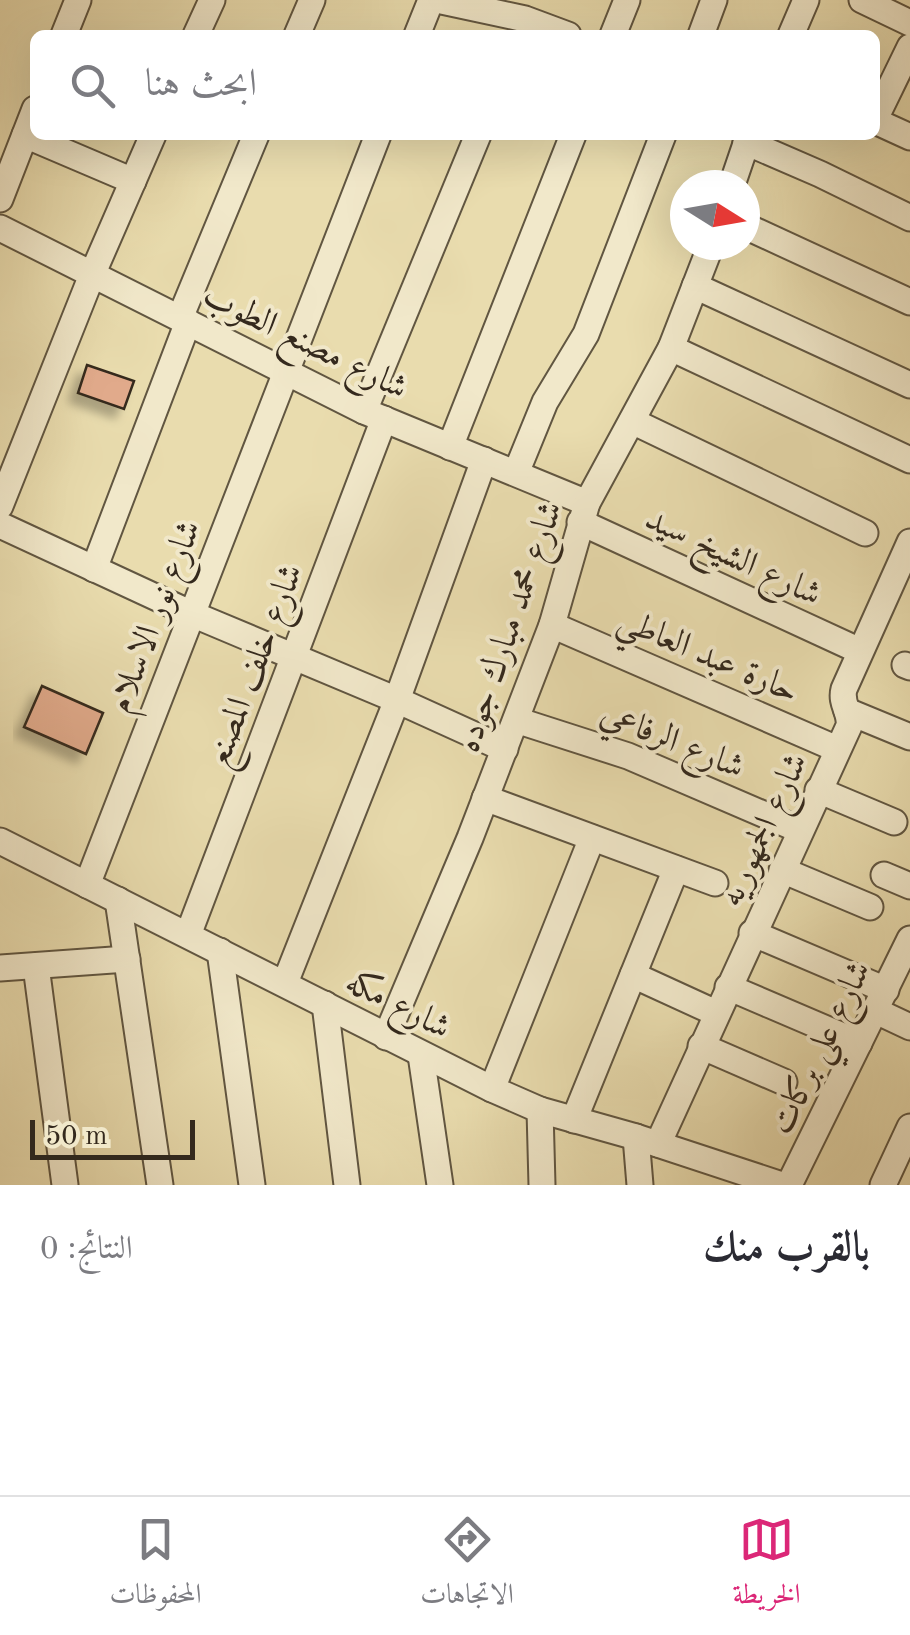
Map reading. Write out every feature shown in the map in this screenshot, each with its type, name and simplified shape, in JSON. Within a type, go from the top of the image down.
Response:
[{"type":"street","points":[[66,30],[78,0]]},
{"type":"street","points":[[300,30],[312,0]]},
{"type":"street","points":[[419,30],[434,0],[526,18],[556,30]]},
{"type":"street","points":[[615,30],[627,0]]},
{"type":"street","points":[[703,30],[714,0]]},
{"type":"street","points":[[793,30],[806,0]]},
{"type":"street","points":[[862,0],[910,23]]},
{"type":"street","points":[[197,30],[202,3]]},
{"type":"street","points":[[880,110],[910,47]]},
{"type":"street","points":[[0,199],[30,122]]},
{"type":"street","points":[[880,122],[910,136]]},
{"type":"street","points":[[25,135],[30,137]]},
{"type":"street","points":[[36,140],[133,182]]},
{"type":"street","points":[[0,506],[151,140]]},
{"type":"street","points":[[94,569],[254,140]]},
{"type":"street","name":"شارع نور الاسلام","points":[[87,885],[376,140]]},
{"type":"street","name":"شارع خلف المصنع","points":[[188,935],[294,656],[374,415],[476,140]]},
{"type":"street","points":[[450,446],[571,140]]},
{"type":"street","points":[[516,473],[545,402],[586,334],[660,140]]},
{"type":"street","points":[[737,170],[747,140]]},
{"type":"street","points":[[752,140],[910,218]]},
{"type":"street","name":"شارع مصنع الطوب","points":[[0,228],[374,415],[516,473],[583,512]]},
{"type":"street","points":[[760,233],[910,302]]},
{"type":"street","name":"شارع محمد مبارك جوده","points":[[386,1037],[552,625],[583,512],[671,348],[705,260]]},
{"type":"street","points":[[695,286],[910,385]]},
{"type":"street","points":[[671,348],[910,460]]},
{"type":"street","points":[[632,421],[865,533]]},
{"type":"street","points":[[285,983],[397,700],[484,460]]},
{"type":"street","name":"شارع الشيخ سيد","points":[[583,512],[860,651]]},
{"type":"street","points":[[0,526],[505,749]]},
{"type":"street","name":"شارع الجمهوريه","points":[[647,1140],[701,1046],[848,726],[842,695],[910,542]]},
{"type":"street","name":"حارة عبد العاطي","points":[[552,625],[837,749]]},
{"type":"street","points":[[847,711],[910,738]]},
{"type":"street","name":"شارع الرفاعي","points":[[516,720],[628,756],[800,830]]},
{"type":"street","points":[[818,790],[894,822]]},
{"type":"street","points":[[485,798],[715,883]]},
{"type":"street","points":[[492,1089],[592,838]]},
{"type":"street","name":"شارع مكه","points":[[0,842],[421,1055],[540,1110],[647,1140],[726,1176],[786,1185]]},
{"type":"street","points":[[574,1120],[676,868]]},
{"type":"street","points":[[782,870],[870,907]]},
{"type":"street","points":[[884,874],[910,886]]},
{"type":"street","points":[[118,900],[160,1185]]},
{"type":"street","points":[[752,933],[881,1000],[910,1027]]},
{"type":"street","name":"شارع علي بركات","points":[[786,1185],[909,943]]},
{"type":"street","points":[[220,951],[252,1185]]},
{"type":"street","points":[[0,968],[127,958]]},
{"type":"street","points":[[36,966],[66,1185]]},
{"type":"street","points":[[632,976],[716,1013]]},
{"type":"street","points":[[728,987],[860,1043]]},
{"type":"street","points":[[325,1004],[346,1185]]},
{"type":"street","points":[[701,1046],[784,1082]]},
{"type":"street","points":[[421,1055],[440,1185]]},
{"type":"street","points":[[540,1110],[542,1185]]},
{"type":"street","points":[[883,1185],[910,1127]]},
{"type":"street","points":[[640,1185],[647,1140]]},
{"type":"building","points":[[87,365],[134,381],[124,409],[78,393]]},
{"type":"building","points":[[42,686],[103,713],[86,754],[24,727]]}]
